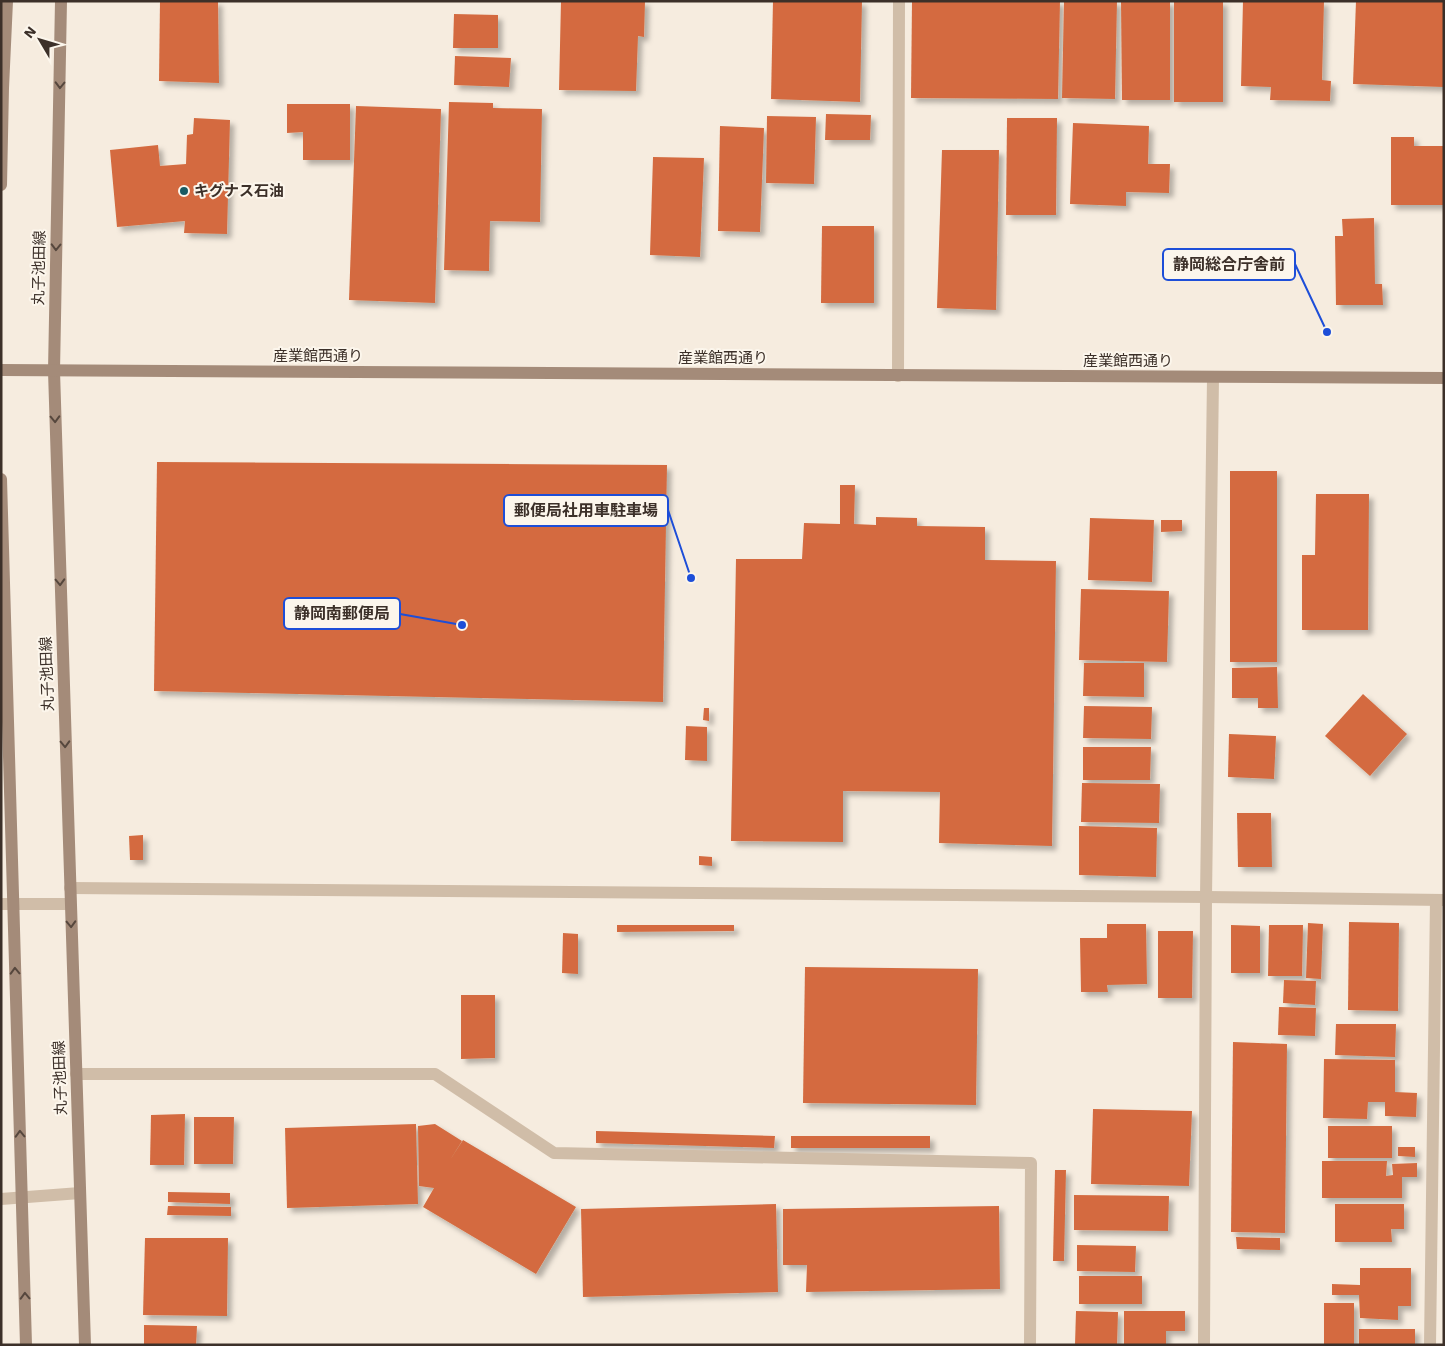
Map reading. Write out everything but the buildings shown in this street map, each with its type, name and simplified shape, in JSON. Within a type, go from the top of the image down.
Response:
[{"type":"street","points":[[1,185],[2,87],[7,1]]},
{"type":"street","name":"丸子池田線","points":[[61,1],[54,371],[84,1345]]},
{"type":"street","points":[[898,376],[899,1]]},
{"type":"street","name":"産業館西通り","points":[[1,370],[1444,378]]},
{"type":"street","points":[[1204,1345],[1206,896],[1212,378]]},
{"type":"street","points":[[1,479],[7,904],[22,1197],[26,1345]]},
{"type":"street","points":[[70,888],[1206,896],[1440,900],[1430,1345]]},
{"type":"street","points":[[7,904],[70,904]]},
{"type":"street","points":[[76,1074],[435,1074],[554,1153],[1031,1163],[1030,1345]]},
{"type":"street","points":[[1,1198],[80,1193]]},
{"type":"place","name":"キグナス石油","points":[[184,191]]},
{"type":"place","name":"静岡総合庁舎前","points":[[1327,332]]},
{"type":"place","name":"郵便局社用車駐車場","points":[[691,578]]},
{"type":"place","name":"静岡南郵便局","points":[[462,625]]}]
